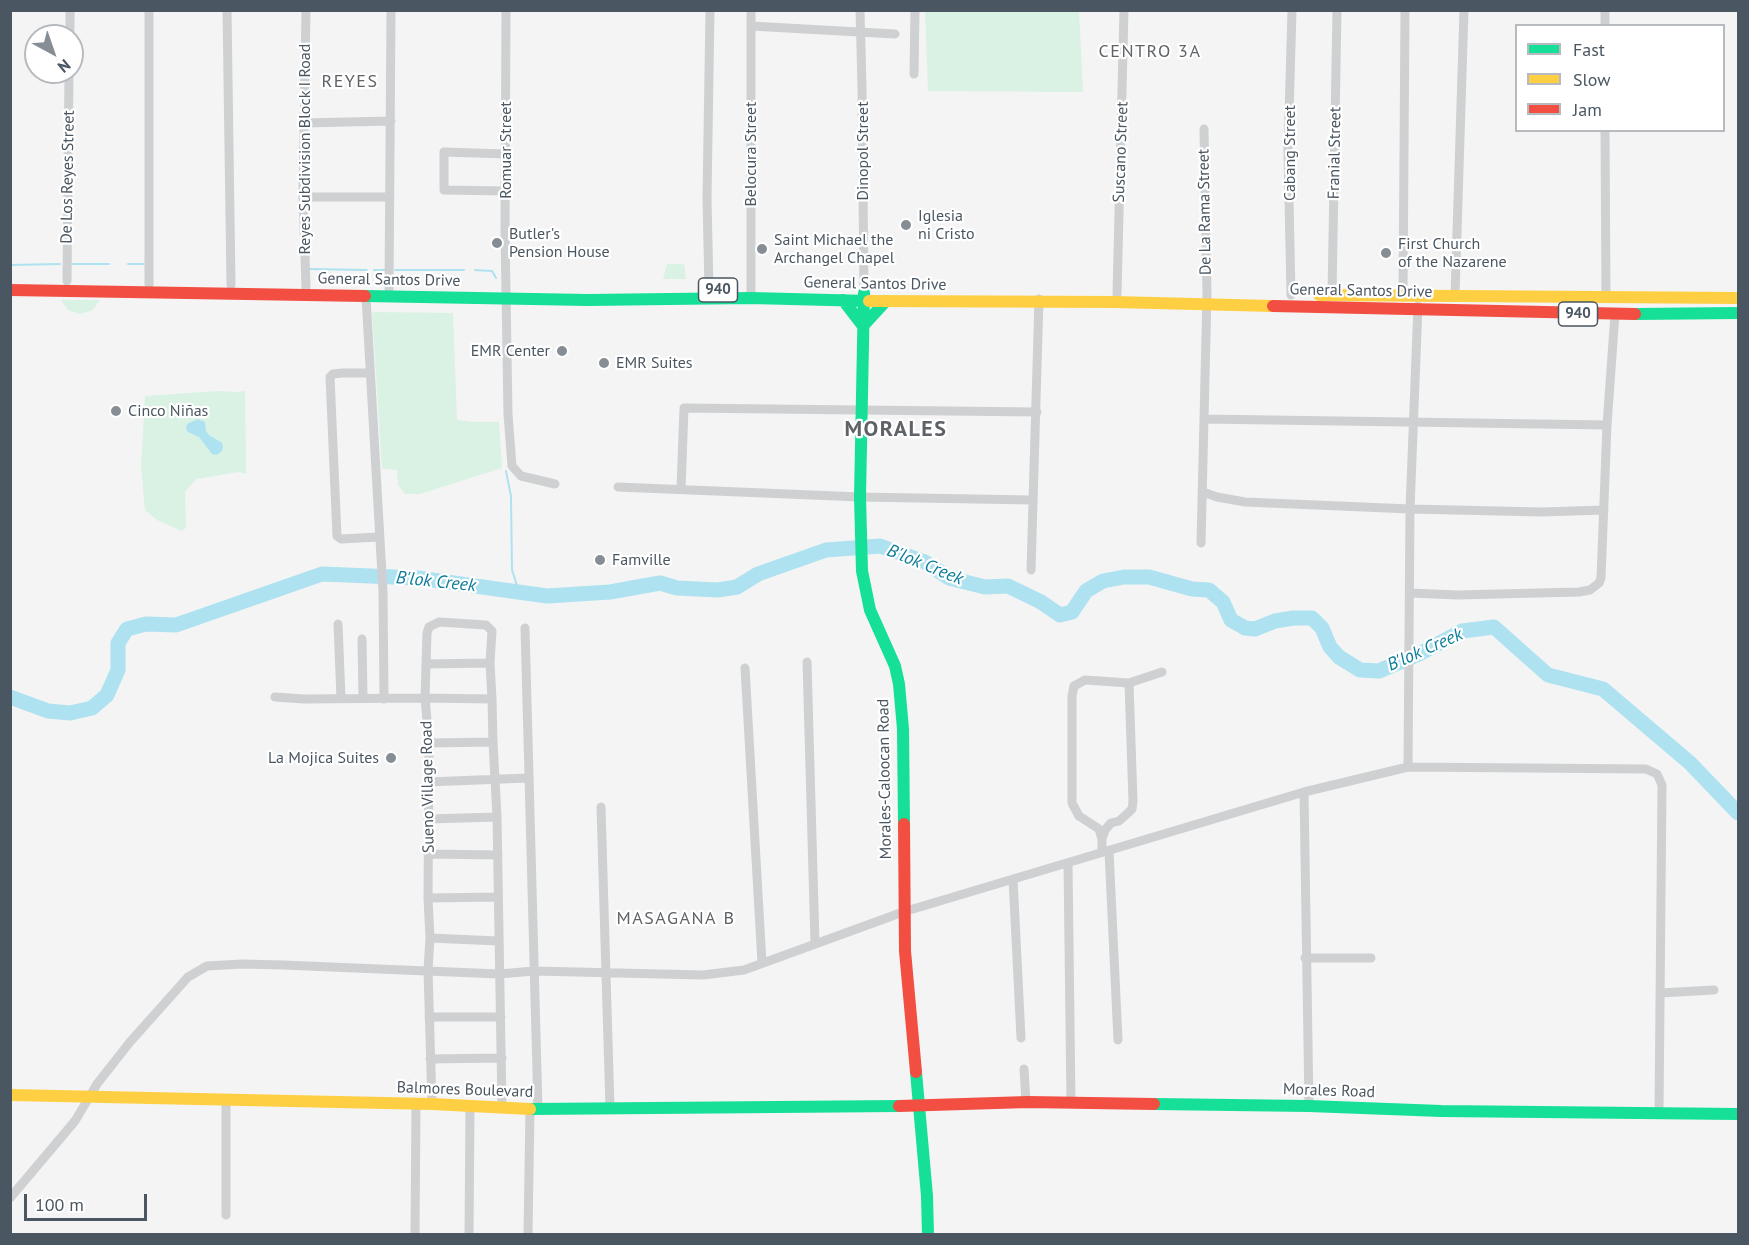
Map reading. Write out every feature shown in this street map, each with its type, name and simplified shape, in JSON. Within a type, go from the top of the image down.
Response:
[{"type":"main road","name":"General Santos Drive","points":[[10,282],[306,286],[506,295],[709,290],[843,300],[864,297],[886,301],[1117,294],[1418,309],[1615,315],[1738,313]]},
{"type":"main road","name":"General Santos Drive","points":[[10,290],[366,297],[751,294],[1206,299],[1291,295],[1738,298]]},
{"type":"main road","name":"Morales-Caloocan Road","points":[[864,297],[860,411],[861,554],[864,591],[895,666],[899,684],[903,729],[903,912],[927,1196],[928,1234]]},
{"type":"main road","points":[[843,300],[863,326],[886,301]]},
{"type":"main road","name":"Balmores Boulevard","points":[[10,1095],[432,1104],[534,1109],[919,1106]]},
{"type":"main road","name":"Morales Road","points":[[919,1106],[1026,1102],[1309,1106],[1441,1111],[1738,1114]]},
{"type":"street","points":[[148,284],[149,10]]},
{"type":"street","points":[[227,10],[231,285]]},
{"type":"street","name":"Reyes Subdivision Block I Road","points":[[306,10],[303,197],[306,286]]},
{"type":"street","points":[[389,289],[391,10]]},
{"type":"street","name":"Romuar Street","points":[[506,10],[506,295],[508,414],[512,466],[521,476],[555,484]]},
{"type":"street","points":[[709,290],[707,198],[710,10]]},
{"type":"street","name":"Belocura Street","points":[[751,10],[751,294]]},
{"type":"street","name":"Dinopol Street","points":[[860,10],[864,297]]},
{"type":"street","points":[[914,74],[915,10]]},
{"type":"street","name":"Suscano Street","points":[[1117,294],[1124,10]]},
{"type":"street","name":"Cabang Street","points":[[1291,295],[1288,150],[1292,10]]},
{"type":"street","name":"Franial Street","points":[[1332,295],[1337,10]]},
{"type":"street","points":[[1403,295],[1406,10]]},
{"type":"street","points":[[1455,296],[1464,10]]},
{"type":"street","points":[[751,26],[896,34]]},
{"type":"street","name":"De Los Reyes Street","points":[[67,281],[69,84]]},
{"type":"street","points":[[304,123],[390,122]]},
{"type":"street","name":"De La Rama Street","points":[[1201,543],[1206,299],[1204,129]]},
{"type":"street","points":[[1605,132],[1606,296]]},
{"type":"street","points":[[505,191],[444,190],[444,152],[506,154]]},
{"type":"street","points":[[303,197],[390,197]]},
{"type":"street","points":[[1408,767],[1410,509],[1419,295]]},
{"type":"street","points":[[366,297],[383,592],[384,699]]},
{"type":"street","points":[[1031,570],[1039,298]]},
{"type":"street","points":[[1410,593],[1456,595],[1579,592],[1596,587],[1601,578],[1607,424],[1615,315]]},
{"type":"street","points":[[370,373],[342,373],[333,374],[330,377],[336,525],[337,536],[341,539],[379,537]]},
{"type":"street","points":[[681,489],[684,408],[1037,412]]},
{"type":"street","points":[[1204,419],[1607,424]]},
{"type":"street","points":[[618,487],[1033,500]]},
{"type":"street","points":[[1203,492],[1245,502],[1542,512],[1604,510]]},
{"type":"street","points":[[492,699],[425,698],[429,627],[439,621],[486,625],[492,631],[490,663],[492,699],[493,742],[497,817],[502,1107]]},
{"type":"street","points":[[338,624],[341,698]]},
{"type":"street","points":[[525,628],[534,971],[534,1109],[528,1234]]},
{"type":"street","points":[[362,639],[363,698]]},
{"type":"street","points":[[807,662],[815,943]]},
{"type":"street","points":[[426,664],[490,663]]},
{"type":"street","points":[[745,669],[762,963]]},
{"type":"street","points":[[1118,1040],[1105,851],[1099,829],[1079,816],[1072,803],[1072,696],[1074,686],[1085,680],[1130,683],[1162,672]]},
{"type":"street","points":[[1102,838],[1111,823],[1119,821],[1132,809],[1130,683]]},
{"type":"street","name":"Sueno Village Road","points":[[275,697],[304,699],[425,698],[429,743],[430,938],[428,970],[432,1104]]},
{"type":"street","points":[[429,743],[493,742]]},
{"type":"street","points":[[10,1198],[75,1121],[112,1063],[188,977],[207,966],[242,964],[499,974],[534,971],[703,975],[744,969],[903,912],[1304,792],[1408,767],[1635,768],[1646,769],[1657,774],[1662,785],[1659,1113]]},
{"type":"street","points":[[428,782],[528,777]]},
{"type":"street","points":[[1304,792],[1309,1106]]},
{"type":"street","points":[[601,807],[610,1108]]},
{"type":"street","points":[[428,819],[497,817]]},
{"type":"street","points":[[428,854],[498,855]]},
{"type":"street","points":[[1068,863],[1071,1103]]},
{"type":"street","points":[[1013,879],[1021,1038]]},
{"type":"street","points":[[428,898],[498,897]]},
{"type":"street","points":[[430,938],[498,940]]},
{"type":"street","points":[[1305,958],[1371,958]]},
{"type":"street","points":[[1660,993],[1714,990]]},
{"type":"street","points":[[429,1017],[501,1017]]},
{"type":"street","points":[[430,1059],[502,1058]]},
{"type":"street","points":[[1023,1069],[1026,1102]]},
{"type":"street","points":[[226,1100],[226,1215]]},
{"type":"street","points":[[416,1104],[416,1234]]},
{"type":"street","points":[[469,1234],[470,1107]]},
{"type":"green space","points":[[925,11],[1079,11],[1083,92],[928,91]]},
{"type":"green space","points":[[667,264],[684,264],[686,279],[663,279]]},
{"type":"green space","points":[[61,300],[100,300],[93,310],[80,314],[68,310]]},
{"type":"green space","points":[[372,312],[453,313],[457,420],[499,422],[502,468],[420,494],[405,494],[398,485],[397,470],[382,469]]},
{"type":"green space","points":[[245,391],[246,474],[238,472],[196,479],[185,492],[186,528],[181,531],[157,520],[145,510],[141,465],[145,396]]},
{"type":"water","points":[[198,419],[205,422],[209,435],[222,443],[221,452],[216,455],[212,454],[199,437],[186,429],[187,424]]},
{"type":"waterway","points":[[10,265],[60,264]]},
{"type":"waterway","points":[[72,264],[109,264]]},
{"type":"waterway","points":[[128,264],[144,264]]},
{"type":"waterway","points":[[310,269],[367,270]]},
{"type":"waterway","points":[[374,270],[385,270]]},
{"type":"waterway","points":[[395,270],[464,270]]},
{"type":"waterway","points":[[475,270],[492,271],[496,278]]},
{"type":"waterway","points":[[506,471],[511,496],[512,570],[519,592]]},
{"type":"waterway","name":"B'lok Creek","points":[[10,697],[48,711],[70,713],[92,708],[107,695],[118,670],[118,643],[127,629],[146,624],[176,625],[322,574],[418,578],[547,596],[610,592],[660,583],[677,588],[718,590],[737,587],[758,574],[826,550],[880,546],[925,562],[949,578],[985,587],[1008,586],[1041,602],[1060,615],[1072,612],[1086,591],[1103,581],[1124,577],[1149,577],[1192,589],[1209,590],[1223,602],[1231,620],[1245,628],[1255,629],[1275,621],[1293,618],[1312,618],[1322,628],[1330,647],[1339,657],[1360,670],[1379,671],[1421,653],[1462,631],[1494,627],[1548,675],[1603,689],[1690,763],[1738,813]]},
{"type":"traffic: fast","points":[[864,293],[860,497],[862,571],[870,610],[895,666],[899,684],[903,729],[904,824]]},
{"type":"traffic: fast","points":[[365,296],[588,300],[751,298],[869,301]]},
{"type":"traffic: fast","points":[[843,300],[863,326],[886,301]]},
{"type":"traffic: fast","points":[[1635,314],[1738,313]]},
{"type":"traffic: fast","points":[[916,1072],[927,1196],[928,1234]]},
{"type":"traffic: fast","points":[[1154,1104],[1441,1111],[1738,1114]]},
{"type":"traffic: fast","points":[[530,1109],[899,1106]]},
{"type":"traffic: slow","points":[[1319,295],[1738,298]]},
{"type":"traffic: slow","points":[[869,301],[1115,302],[1273,306]]},
{"type":"traffic: slow","points":[[10,1095],[432,1104],[530,1109]]},
{"type":"traffic: jam","points":[[10,290],[365,296]]},
{"type":"traffic: jam","points":[[1273,306],[1635,314]]},
{"type":"traffic: jam","points":[[904,824],[905,951],[916,1072]]},
{"type":"traffic: jam","points":[[899,1106],[1028,1102],[1154,1104]]},
{"type":"place","name":"Iglesia ni Cristo","points":[[906,225]]},
{"type":"place","name":"Butler's Pension House","points":[[497,243]]},
{"type":"place","name":"Saint Michael the Archangel Chapel","points":[[762,249]]},
{"type":"place","name":"First Church of the Nazarene","points":[[1386,253]]},
{"type":"place","name":"EMR Center","points":[[562,351]]},
{"type":"place","name":"EMR Suites","points":[[604,363]]},
{"type":"place","name":"Cinco Niñas","points":[[116,411]]},
{"type":"place","name":"Famville","points":[[600,560]]},
{"type":"place","name":"La Mojica Suites","points":[[391,758]]},
{"type":"district","name":"CENTRO 3A","points":[[1150,52]]},
{"type":"district","name":"REYES","points":[[350,82]]},
{"type":"district","name":"MORALES","points":[[896,430]]},
{"type":"district","name":"MASAGANA B","points":[[676,919]]}]
